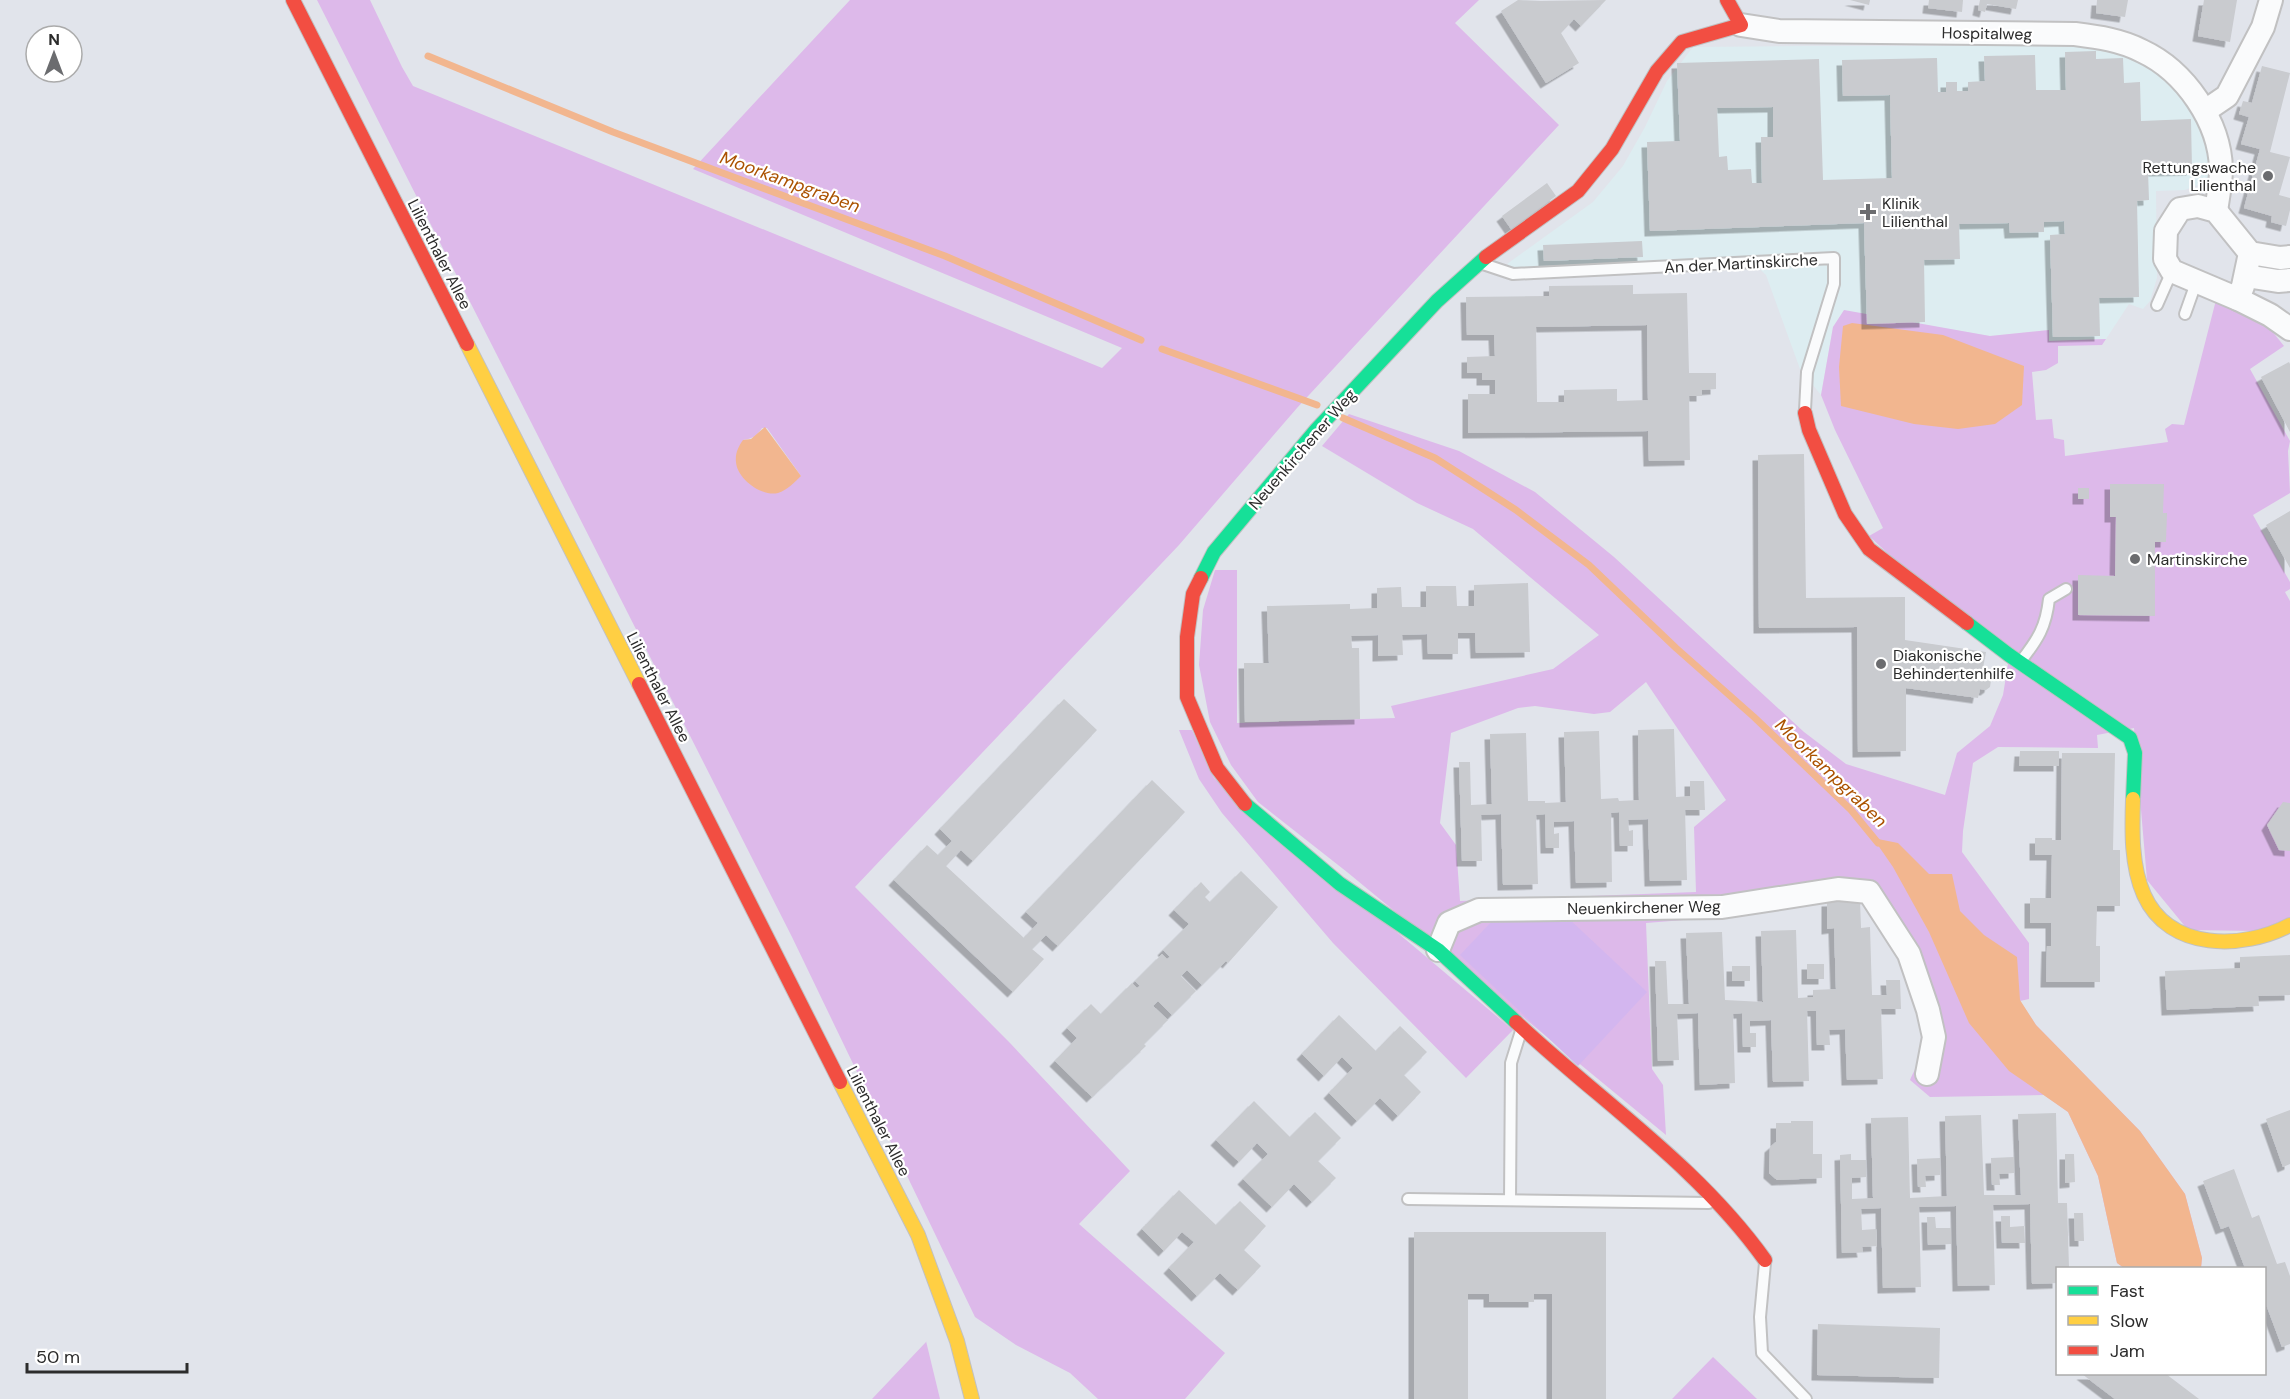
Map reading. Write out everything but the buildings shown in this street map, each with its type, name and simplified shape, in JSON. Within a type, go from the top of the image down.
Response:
[{"type":"street","name":"Lilienthaler Allee","points":[[293,0],[904,1208],[943,1299],[963,1361],[972,1399]]},
{"type":"street","points":[[1727,0],[1742,25]]},
{"type":"street","points":[[2205,111],[2227,96],[2263,27],[2271,0]]},
{"type":"street","name":"Hospitalweg","points":[[1742,25],[1779,31],[2075,34],[2107,38],[2143,51],[2175,73],[2205,111],[2217,139],[2221,170],[2216,211]]},
{"type":"street","name":"Neuenkirchener Weg","points":[[1742,25],[1682,42],[1657,71],[1612,149],[1578,191],[1479,262],[1437,301],[1317,429],[1214,552],[1193,594],[1187,637],[1186,697],[1217,768],[1248,808],[1340,884],[1438,950],[1522,1028],[1647,1134],[1719,1203],[1745,1232],[1765,1260]]},
{"type":"street","points":[[2290,257],[2280,258],[2250,253],[2216,211],[2198,206],[2180,209],[2166,231],[2165,259],[2172,271],[2238,299],[2270,315],[2290,329]]},
{"type":"street","points":[[2238,299],[2246,276],[2250,253]]},
{"type":"street","points":[[2246,276],[2278,281],[2290,280]]},
{"type":"street","name":"An der Martinskirche","points":[[1805,413],[1809,430],[1845,514],[1869,549],[2020,662],[2130,738],[2135,753],[2135,871],[2144,898],[2158,919],[2177,933],[2200,939],[2230,942],[2257,939],[2290,925]]},
{"type":"street","name":"Neuenkirchener Weg","points":[[1438,950],[1449,923],[1479,910],[1722,907],[1838,889],[1869,892],[1909,954],[1929,1010],[1934,1037],[1927,1074]]},
{"type":"lane","name":"An der Martinskirche","points":[[1479,262],[1514,274],[1834,258],[1834,284],[1807,372],[1805,413]]},
{"type":"lane","points":[[2157,305],[2172,271]]},
{"type":"lane","points":[[2185,314],[2196,283]]},
{"type":"lane","points":[[2020,662],[2037,641],[2047,621],[2049,599],[2066,589]]},
{"type":"lane","points":[[1510,1200],[1511,1063],[1522,1028]]},
{"type":"lane","points":[[1408,1199],[1719,1203]]},
{"type":"lane","points":[[1765,1260],[1760,1317],[1762,1353],[1806,1399]]},
{"type":"shaded area","points":[[317,0],[370,0],[413,86],[1102,368],[1122,348],[693,169],[850,0],[1479,0],[1455,23],[1559,125],[1297,408],[1179,545],[855,887],[1010,1043],[1130,1171],[1079,1224],[1225,1353],[1185,1399],[1098,1399],[1070,1373],[1016,1345],[975,1317],[792,937]],"holes":[[[762,428],[767,428],[801,476],[743,440],[754,437]]]},
{"type":"shaded area","name":"Klinik Lilienthal","points":[[2102,46],[2135,58],[2163,75],[2191,104],[2205,128],[2213,163],[2208,181],[2185,190],[2156,191],[2157,278],[2150,301],[2143,309],[2129,304],[2106,339],[2049,341],[2048,330],[1990,336],[1844,311],[1833,327],[1821,395],[1800,369],[1766,275],[1750,260],[1518,270],[1507,264],[1593,202],[1623,166],[1667,81],[1693,47]]},
{"type":"shaded area","points":[[2216,300],[2268,326],[2284,346],[2250,369],[2290,441],[2288,451],[2290,493],[2253,515],[2290,582],[2290,589],[2285,592],[2290,601],[2290,917],[2258,931],[2188,930],[2147,880],[2134,728],[2097,735],[2098,748],[1998,747],[1973,763],[1962,852],[2029,943],[2029,999],[2020,1001],[2036,1025],[2140,1131],[2185,1194],[2202,1258],[2201,1267],[2123,1267],[2117,1263],[2098,1176],[2068,1112],[2044,1095],[1930,1097],[1910,1080],[1924,1050],[1925,1034],[1922,1015],[1896,951],[1866,898],[1803,903],[1747,915],[1646,923],[1652,1069],[1663,1085],[1666,1135],[1347,872],[1258,802],[1231,765],[1210,722],[1199,665],[1203,610],[1215,570],[1237,570],[1237,723],[1395,718],[1391,706],[1553,669],[1599,635],[1473,529],[1417,503],[1322,446],[1349,414],[1459,451],[1535,492],[1614,557],[1804,732],[1846,764],[1945,795],[1957,753],[1990,726],[2003,695],[2008,664],[1869,536],[1883,528],[1835,430],[1821,395],[1833,327],[1844,310],[1990,336],[2049,330],[2049,341],[2106,339],[2102,345],[2058,346],[2058,363],[2046,370],[2032,372],[2036,420],[2052,419],[2054,438],[2064,440],[2065,456],[2168,442],[2165,429],[2172,424],[2184,425]],"holes":[[[1646,682],[1726,800],[1694,827],[1696,892],[1460,901],[1456,845],[1440,823],[1451,733],[1518,708],[1535,706],[1594,714],[1610,712]]]},
{"type":"shaded area","points":[[1852,323],[1943,335],[2024,366],[2022,405],[1995,424],[1958,429],[1914,424],[1841,406],[1839,367],[1843,326]]},
{"type":"shaded area","points":[[765,427],[801,476],[788,488],[772,494],[751,485],[741,475],[736,462],[737,451],[743,440],[751,439]]},
{"type":"shaded area","points":[[1179,730],[1192,730],[1214,778],[1513,1030],[1466,1078],[1333,943],[1222,813],[1199,779]]},
{"type":"shaded area","points":[[1873,838],[1898,843],[1929,874],[1952,874],[1960,911],[1984,935],[2017,957],[2020,1000],[2036,1025],[2140,1131],[2185,1194],[2202,1258],[2201,1267],[2123,1267],[2117,1263],[2098,1176],[2068,1112],[2009,1071],[1969,1023],[1929,932],[1893,867]]},
{"type":"shaded area","points":[[1567,917],[1647,992],[1578,1066],[1460,955],[1495,918]]},
{"type":"shaded area","points":[[926,1342],[940,1399],[872,1399]]},
{"type":"shaded area","points":[[1713,1357],[1757,1399],[1672,1399]]},
{"type":"waterway","name":"Moorkampgraben","points":[[428,56],[613,132],[945,256],[1141,340]]},
{"type":"waterway","name":"Moorkampgraben","points":[[1162,349],[1317,405]]},
{"type":"waterway","name":"Moorkampgraben","points":[[1343,418],[1435,458],[1516,510],[1589,565],[1851,810],[1878,843]]},
{"type":"traffic: fast","points":[[1201,578],[1214,552],[1317,429],[1437,301],[1486,257]]},
{"type":"traffic: fast","points":[[1967,623],[2009,655],[2130,738],[2135,753],[2133,799]]},
{"type":"traffic: fast","points":[[1245,804],[1340,884],[1438,950],[1516,1022]]},
{"type":"traffic: slow","points":[[467,344],[639,684]]},
{"type":"traffic: slow","points":[[2133,799],[2133,848],[2140,884],[2144,895],[2156,913],[2171,927],[2189,936],[2230,941],[2251,939],[2290,925]]},
{"type":"traffic: slow","points":[[840,1082],[918,1235],[957,1341],[972,1399]]},
{"type":"traffic: jam","points":[[293,0],[467,344]]},
{"type":"traffic: jam","points":[[1486,257],[1578,191],[1612,149],[1657,71],[1682,42],[1741,25],[1727,0]]},
{"type":"traffic: jam","points":[[1805,413],[1809,430],[1845,514],[1869,549],[1967,623]]},
{"type":"traffic: jam","points":[[1201,578],[1193,594],[1187,637],[1187,697],[1217,768],[1245,804]]},
{"type":"traffic: jam","points":[[639,684],[840,1082]]},
{"type":"traffic: jam","points":[[1516,1022],[1678,1164],[1709,1194],[1765,1260]]},
{"type":"place","name":"Rettungswache Lilienthal","points":[[2268,176]]},
{"type":"place","name":"Klinik Lilienthal","points":[[1868,212]]},
{"type":"place","name":"Martinskirche","points":[[2135,559]]},
{"type":"place","name":"Diakonische Behindertenhilfe","points":[[1881,664]]}]
